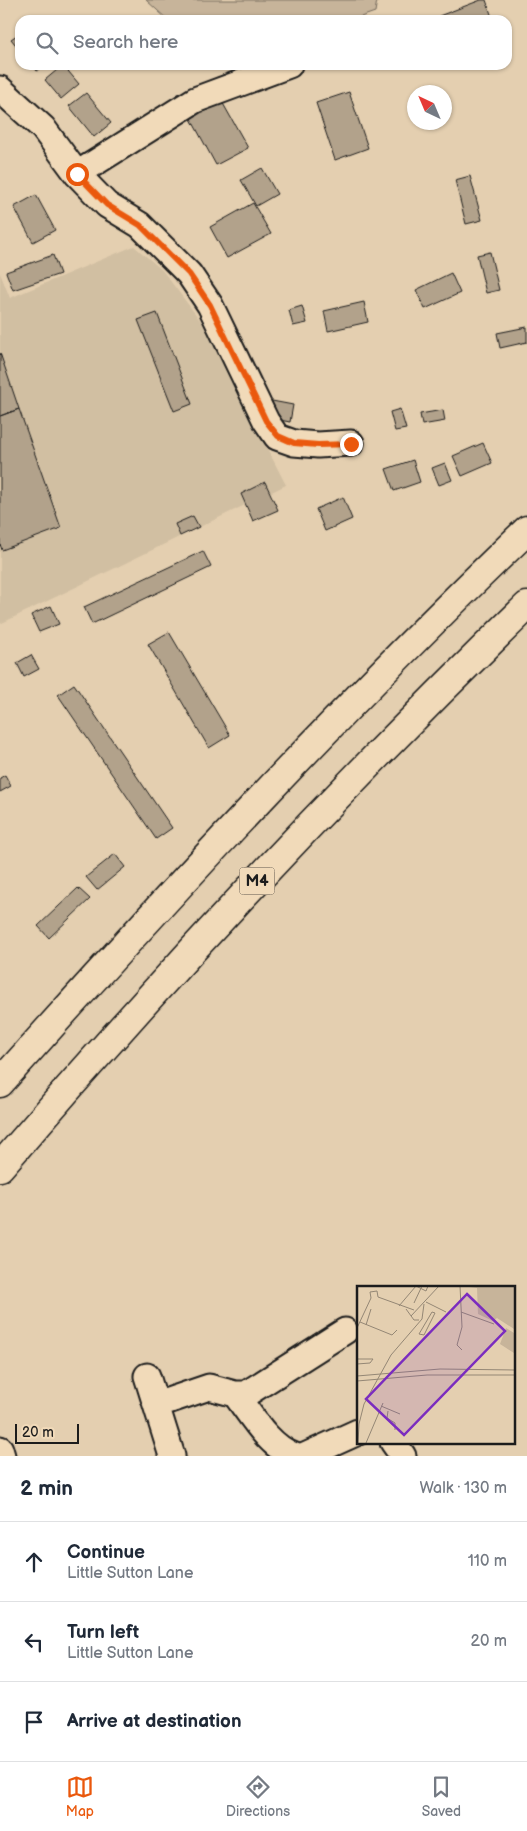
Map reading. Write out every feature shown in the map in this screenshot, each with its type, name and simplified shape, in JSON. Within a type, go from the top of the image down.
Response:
[{"type":"highway","points":[[0,1083],[128,940],[324,732],[439,614],[527,530]]},
{"type":"highway","name":"M4","points":[[0,1167],[160,984],[265,872],[527,606]]},
{"type":"street","points":[[77,174],[196,100],[276,70]]},
{"type":"street","points":[[0,89],[43,128],[77,174],[107,205],[140,225],[189,274],[210,305],[266,421],[278,436],[301,444],[351,444]]},
{"type":"street","points":[[156,1405],[209,1387],[235,1394],[246,1394],[345,1331]]},
{"type":"street","points":[[147,1376],[172,1456]]},
{"type":"street","points":[[235,1394],[265,1433],[286,1453],[295,1456]]},
{"type":"street","points":[[305,1456],[357,1432]]},
{"type":"street","points":[[394,1444],[403,1456]]},
{"type":"street","points":[[0,1449],[2,1456]]},
{"type":"shaded area","points":[[146,0],[377,0],[375,12],[366,15],[162,15]]},
{"type":"shaded area","points":[[134,246],[162,270],[203,324],[286,485],[0,624],[0,273],[10,298]]},
{"type":"building","points":[[481,0],[486,0],[491,15],[442,15]]},
{"type":"building","points":[[57,70],[67,70],[79,84],[61,99],[45,80]]},
{"type":"building","points":[[349,92],[368,148],[335,160],[316,103]]},
{"type":"building","points":[[86,93],[111,123],[94,137],[69,106]]},
{"type":"building","points":[[221,100],[248,148],[216,165],[190,117]]},
{"type":"building","points":[[262,168],[277,194],[256,206],[241,180]]},
{"type":"building","points":[[470,176],[482,220],[466,224],[455,180]]},
{"type":"building","points":[[36,195],[55,230],[33,242],[14,207]]},
{"type":"building","points":[[253,203],[271,234],[227,258],[210,227]]},
{"type":"building","points":[[490,252],[499,290],[486,293],[477,255]]},
{"type":"building","points":[[53,255],[60,274],[13,290],[6,272]]},
{"type":"building","points":[[451,273],[460,293],[425,309],[416,290]]},
{"type":"building","points":[[364,302],[368,322],[328,331],[324,311]]},
{"type":"building","points":[[302,306],[307,323],[293,326],[289,310]]},
{"type":"building","points":[[157,313],[192,404],[174,411],[138,320]]},
{"type":"building","points":[[527,327],[527,342],[500,348],[497,333]]},
{"type":"building","points":[[0,353],[19,409],[0,416]]},
{"type":"building","points":[[267,400],[293,405],[290,422],[264,417]]},
{"type":"building","points":[[19,409],[61,528],[2,550],[0,544],[0,416]]},
{"type":"building","points":[[400,409],[406,429],[395,431],[390,412]]},
{"type":"building","points":[[443,410],[445,421],[422,425],[420,414]]},
{"type":"building","points":[[483,443],[492,463],[462,476],[453,456]]},
{"type":"building","points":[[413,460],[420,482],[394,491],[386,469]]},
{"type":"building","points":[[445,463],[452,480],[439,485],[432,468]]},
{"type":"building","points":[[265,482],[278,510],[253,521],[241,494]]},
{"type":"building","points":[[343,497],[352,519],[325,531],[316,509]]},
{"type":"building","points":[[193,516],[199,527],[180,536],[175,524]]},
{"type":"building","points":[[203,551],[211,567],[92,624],[84,607]]},
{"type":"building","points":[[51,606],[59,624],[39,632],[31,615]]},
{"type":"building","points":[[169,632],[230,735],[209,748],[148,644]]},
{"type":"building","points":[[31,655],[39,669],[24,677],[17,663]]},
{"type":"building","points":[[74,684],[172,828],[156,839],[58,695]]},
{"type":"building","points":[[5,775],[11,786],[0,792],[0,778]]},
{"type":"building","points":[[115,854],[125,867],[97,890],[86,877]]},
{"type":"building","points":[[78,888],[90,899],[49,938],[38,926]]},
{"type":"route","points":[[77,174],[107,205],[140,225],[189,274],[210,305],[266,421],[278,436],[301,444],[351,444]]}]
